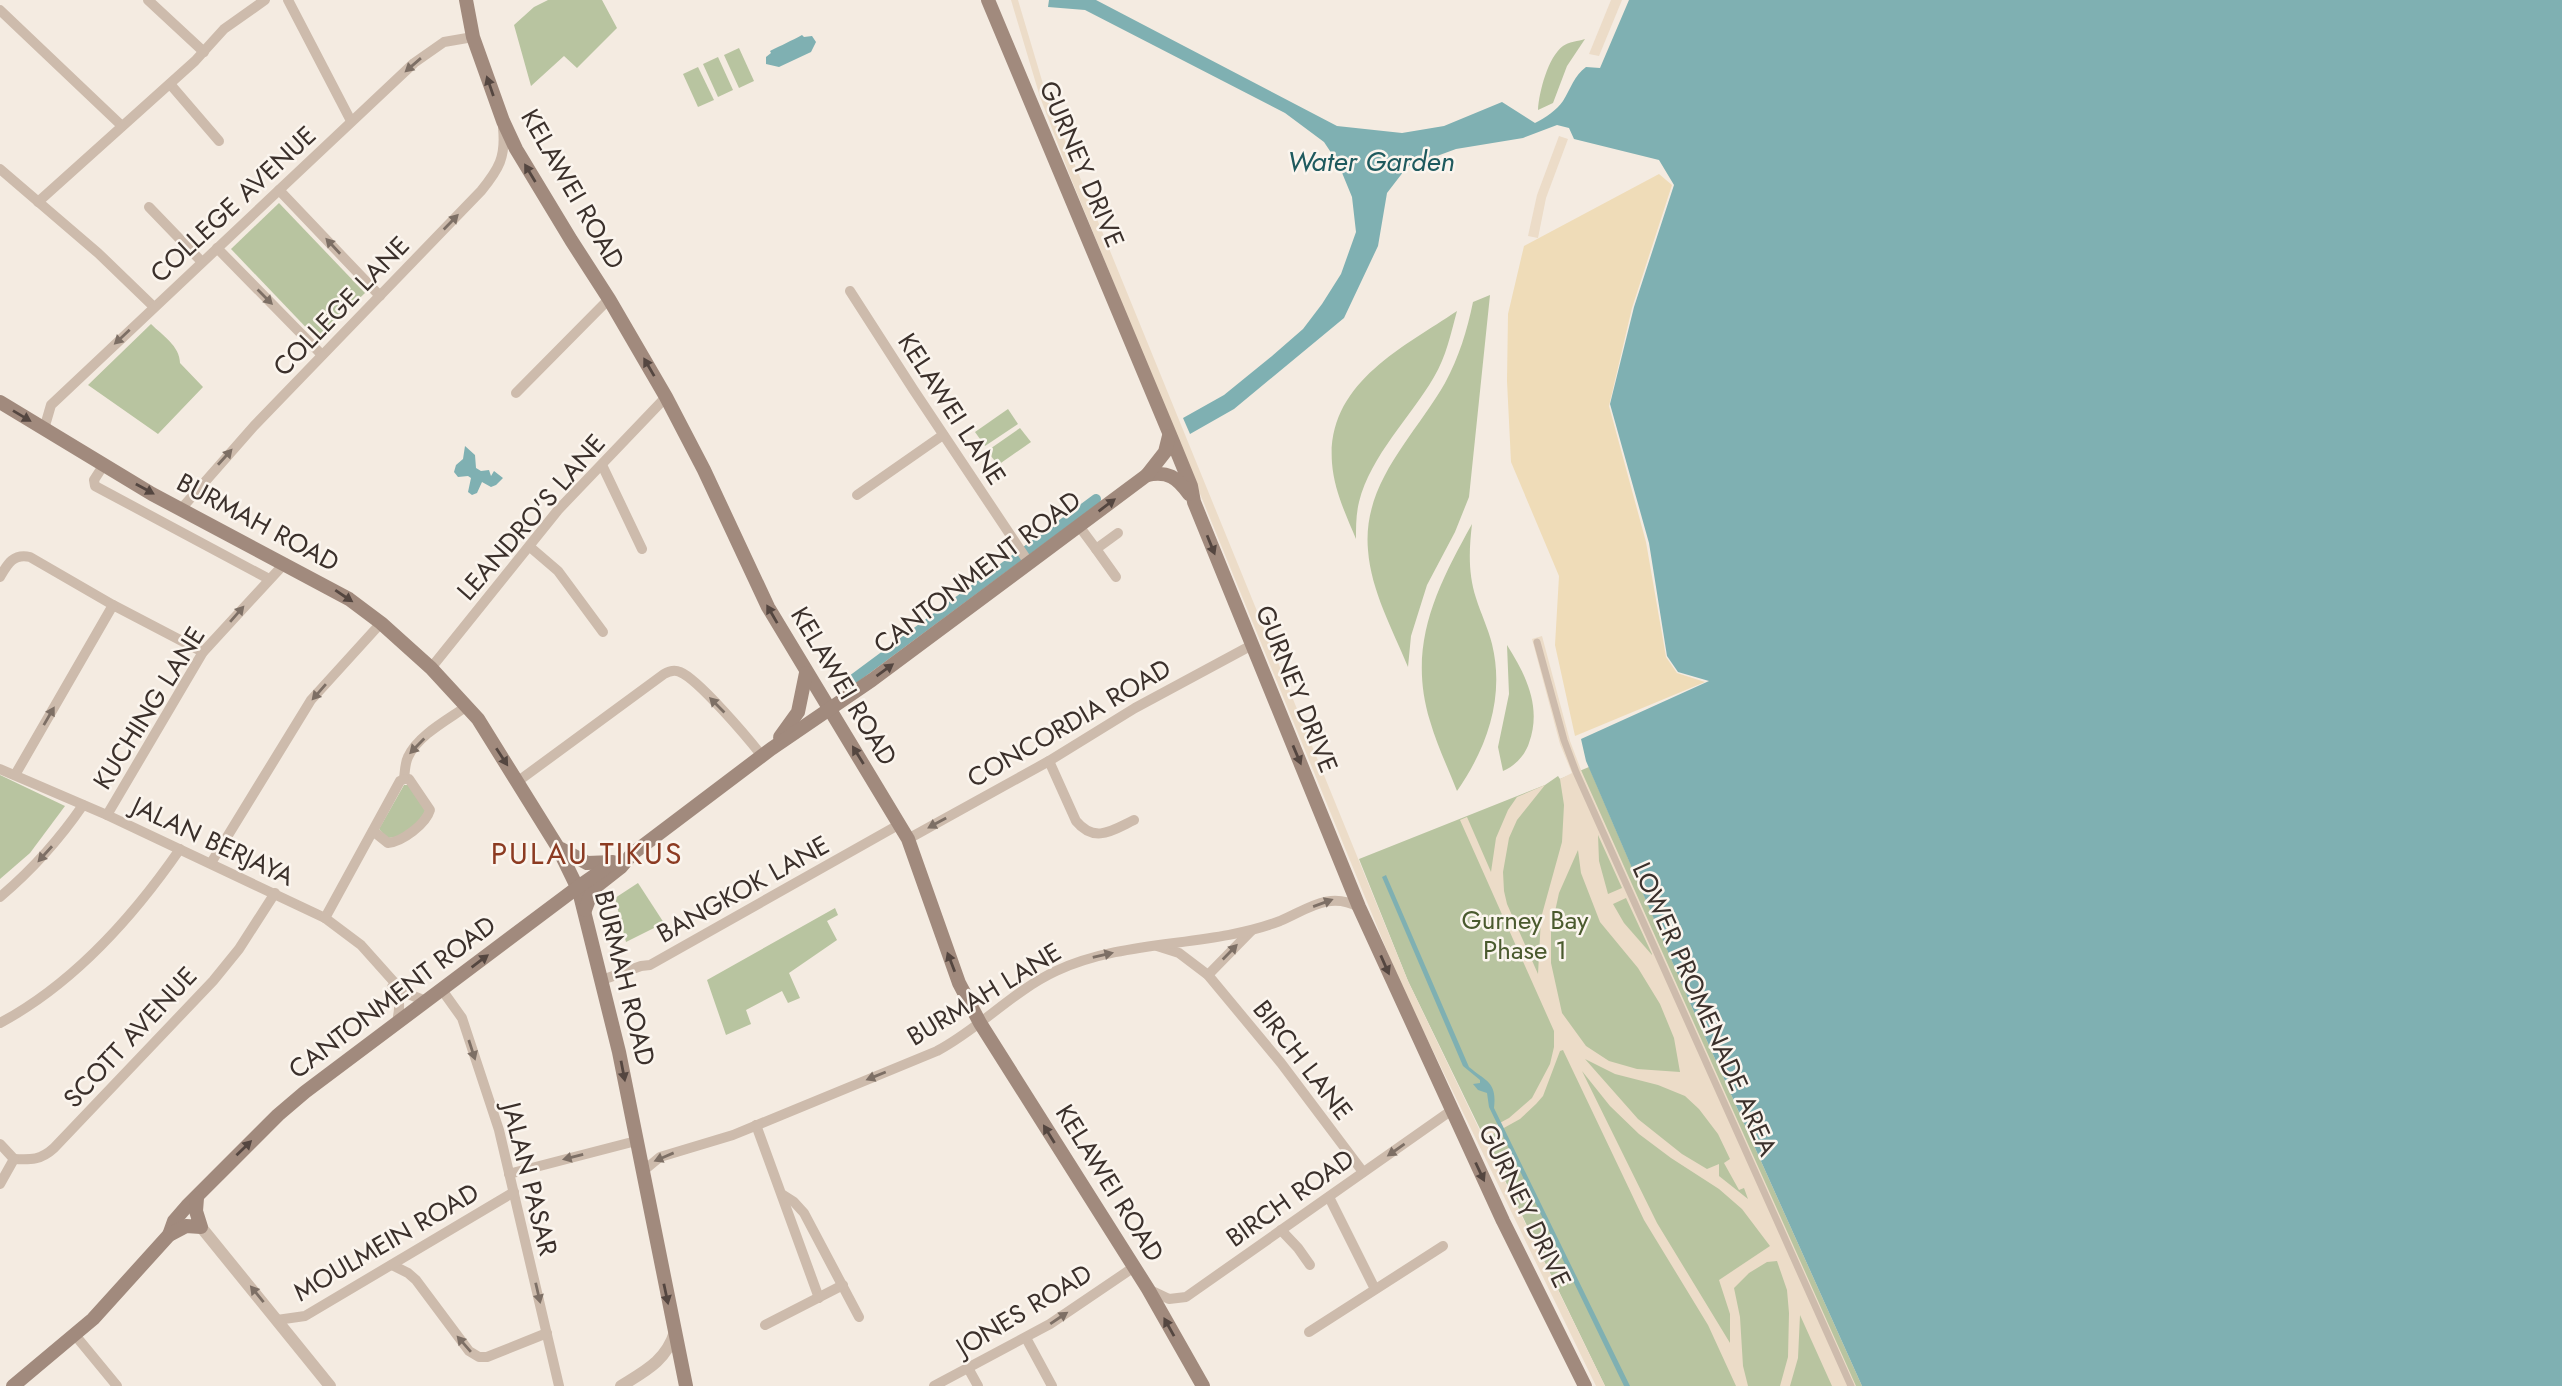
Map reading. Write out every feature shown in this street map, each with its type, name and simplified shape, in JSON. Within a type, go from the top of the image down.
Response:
[{"type":"main road","name":"KELAWEI ROAD","points":[[466,0],[473,37],[503,121],[549,205],[609,299],[688,437],[761,595],[908,839],[955,972],[980,1023],[1148,1289],[1203,1386]]},
{"type":"main road","name":"GURNEY DRIVE","points":[[988,0],[1191,486],[1194,502],[1359,907],[1503,1221],[1585,1386]]},
{"type":"main road","name":"BURMAH ROAD","points":[[0,402],[103,466],[330,587],[381,623],[431,668],[467,706],[517,782],[578,887],[602,980],[685,1386]]},
{"type":"main road","name":"CANTONMENT ROAD","points":[[585,911],[593,889],[621,867],[632,854],[766,752],[830,709],[1024,556],[1079,526],[1147,475],[1165,453],[1169,436]]},
{"type":"main road","points":[[1147,475],[1171,475],[1181,482],[1194,502]]},
{"type":"main road","points":[[766,752],[798,712],[806,673]]},
{"type":"main road","points":[[556,846],[587,863],[616,861]]},
{"type":"main road","name":"CANTONMENT ROAD","points":[[13,1386],[75,1335],[111,1300],[169,1235],[174,1222],[278,1115],[578,887],[616,861],[632,854]]},
{"type":"main road","points":[[169,1235],[186,1226],[201,1227],[196,1211],[197,1198]]},
{"type":"street","points":[[148,0],[204,52]]},
{"type":"street","points":[[38,202],[170,84],[224,29],[265,0]]},
{"type":"street","points":[[288,0],[351,121]]},
{"type":"street","points":[[0,10],[122,126]]},
{"type":"street","name":"COLLEGE AVENUE","points":[[44,429],[51,405],[351,121],[434,48],[444,42],[473,37]]},
{"type":"street","points":[[170,84],[219,142]]},
{"type":"street","name":"COLLEGE LANE","points":[[181,509],[225,457],[492,178],[503,157],[503,121]]},
{"type":"street","points":[[0,169],[98,253],[154,307]]},
{"type":"street","points":[[279,190],[380,296]]},
{"type":"street","points":[[149,207],[202,262]]},
{"type":"street","points":[[217,248],[322,355]]},
{"type":"street","name":"KELAWEI LANE","points":[[850,291],[1024,556]]},
{"type":"street","points":[[516,393],[609,299]]},
{"type":"street","name":"LEANDRO'S LANE","points":[[431,668],[558,510],[666,397]]},
{"type":"street","points":[[857,495],[943,435]]},
{"type":"street","points":[[602,465],[642,549]]},
{"type":"street","points":[[103,466],[93,483],[99,488],[269,579]]},
{"type":"street","points":[[1079,526],[1116,577]]},
{"type":"street","points":[[1096,549],[1118,533]]},
{"type":"street","points":[[530,547],[558,571],[603,632]]},
{"type":"street","points":[[0,577],[10,561],[26,556],[113,606],[204,652]]},
{"type":"street","name":"KUCHING LANE","points":[[107,815],[204,652],[285,563]]},
{"type":"street","points":[[96,596],[102,606],[105,620]]},
{"type":"street","points":[[15,775],[113,606]]},
{"type":"street","points":[[211,863],[311,700],[381,623]]},
{"type":"street","name":"LOWER PROMENADE AREA","points":[[1537,642],[1564,740],[1576,772],[1851,1386]]},
{"type":"street","name":"CONCORDIA ROAD","points":[[908,839],[1049,761],[1135,708],[1252,645]]},
{"type":"street","points":[[517,782],[671,670],[684,674],[766,752]]},
{"type":"street","points":[[404,779],[406,759],[411,752],[443,720],[467,706]]},
{"type":"street","points":[[1049,761],[1076,821],[1083,829],[1089,833],[1106,833],[1134,820]]},
{"type":"street","name":"JALAN BERJAYA","points":[[0,769],[107,815],[325,918],[361,945],[389,978],[410,997],[426,1001]]},
{"type":"street","points":[[325,918],[400,782],[410,779],[430,810],[428,817],[398,842],[388,843],[373,831]]},
{"type":"street","points":[[0,897],[27,875],[65,832],[83,805]]},
{"type":"street","name":"BANGKOK LANE","points":[[602,980],[650,965],[900,824]]},
{"type":"street","points":[[0,1023],[49,991],[106,940],[135,908],[180,849]]},
{"type":"street","name":"SCOTT AVENUE","points":[[14,1159],[45,1157],[54,1148],[220,972],[239,949],[275,893]]},
{"type":"street","name":"BURMAH LANE","points":[[642,1172],[660,1157],[757,1125],[929,1055],[961,1038],[1052,972],[1095,956],[1252,930],[1332,899],[1347,900],[1359,907]]},
{"type":"street","points":[[1209,975],[1252,930]]},
{"type":"street","name":"BIRCH LANE","points":[[1153,945],[1179,953],[1209,975],[1281,1063],[1363,1172]]},
{"type":"street","name":"JALAN BERJAYA","points":[[389,978],[400,1004],[397,1022]]},
{"type":"street","name":"JALAN PASAR","points":[[442,990],[462,1018],[499,1130],[559,1386]]},
{"type":"street","name":"BIRCH ROAD","points":[[1148,1289],[1169,1299],[1186,1297],[1452,1110]]},
{"type":"street","points":[[757,1125],[819,1298]]},
{"type":"street","points":[[509,1174],[636,1141]]},
{"type":"street","points":[[0,1144],[14,1159],[0,1184]]},
{"type":"street","name":"MOULMEIN ROAD","points":[[277,1320],[305,1316],[514,1192]]},
{"type":"street","points":[[783,1195],[804,1213],[859,1317]]},
{"type":"street","points":[[1329,1197],[1375,1289]]},
{"type":"street","points":[[201,1227],[330,1386]]},
{"type":"street","points":[[1281,1230],[1310,1265]]},
{"type":"street","points":[[1309,1332],[1443,1245]]},
{"type":"street","points":[[414,1252],[409,1264],[415,1280]]},
{"type":"street","points":[[393,1265],[415,1280],[469,1351],[479,1357],[487,1357],[547,1334]]},
{"type":"street","name":"JONES ROAD","points":[[934,1386],[1026,1338],[1134,1267]]},
{"type":"street","points":[[765,1325],[843,1285]]},
{"type":"street","points":[[621,1386],[658,1362],[669,1347],[674,1332]]},
{"type":"street","points":[[75,1335],[117,1386]]},
{"type":"street","points":[[1026,1338],[1052,1386]]},
{"type":"street","points":[[968,1368],[978,1386]]},
{"type":"green space","points":[[548,0],[602,0],[617,28],[577,68],[564,56],[531,86],[514,25],[534,7]]},
{"type":"green space","points":[[1585,39],[1567,66],[1553,103],[1538,110],[1542,85],[1553,58],[1565,45]]},
{"type":"green space","points":[[739,48],[754,81],[739,88],[724,55]]},
{"type":"green space","points":[[718,57],[733,90],[718,97],[703,64]]},
{"type":"green space","points":[[698,67],[714,100],[698,107],[683,74]]},
{"type":"green space","points":[[279,203],[365,293],[317,339],[231,249]]},
{"type":"green space","points":[[1490,295],[1469,497],[1455,532],[1427,585],[1411,636],[1408,667],[1373,580],[1368,550],[1368,526],[1373,503],[1393,462],[1450,373],[1462,344],[1473,302]]},
{"type":"green space","points":[[1457,311],[1438,369],[1372,468],[1359,502],[1356,539],[1333,473],[1333,435],[1341,411],[1354,390],[1372,371],[1413,339]]},
{"type":"green space","points":[[151,324],[174,346],[180,363],[203,387],[158,434],[88,385]]},
{"type":"green space","points":[[1008,409],[1018,424],[985,446],[975,432]]},
{"type":"green space","points":[[1020,428],[1031,442],[998,465],[987,451]]},
{"type":"green space","points":[[1472,524],[1470,570],[1476,598],[1492,644],[1495,702],[1485,740],[1457,791],[1430,721],[1422,668],[1424,643],[1437,595]]},
{"type":"green space","points":[[1507,645],[1526,680],[1534,717],[1533,730],[1525,752],[1503,771],[1498,747],[1509,694]]},
{"type":"green space","name":"Gurney Bay Phase 1","points":[[1589,767],[1690,1003],[1862,1386],[1605,1386],[1408,981],[1359,859],[1545,785],[1558,776],[1560,779]]},
{"type":"green space","points":[[0,775],[65,806],[30,853],[0,879]]},
{"type":"green space","points":[[404,785],[408,785],[426,809],[410,829],[398,836],[387,838],[379,829]]},
{"type":"green space","points":[[638,883],[664,923],[626,942],[615,898]]},
{"type":"green space","points":[[835,908],[838,915],[827,921],[837,940],[789,973],[800,998],[788,1003],[782,991],[746,1010],[751,1024],[726,1035],[707,980]]},
{"type":"sand","points":[[1659,174],[1672,185],[1632,308],[1609,406],[1646,542],[1666,657],[1677,673],[1705,682],[1575,736],[1555,645],[1559,576],[1511,462],[1507,381],[1508,314],[1524,246]]},
{"type":"shaded area","points":[[1011,0],[1018,0],[1046,94],[1408,981],[1481,1133],[1509,1118],[1532,1098],[1550,1064],[1554,1047],[1554,1031],[1460,820],[1467,817],[1491,872],[1496,838],[1508,810],[1517,797],[1545,785],[1517,820],[1509,838],[1503,872],[1507,904],[1538,974],[1541,918],[1562,842],[1564,805],[1560,779],[1572,773],[1560,744],[1532,639],[1542,636],[1570,741],[1581,770],[1856,1386],[1832,1386],[1800,1315],[1798,1358],[1790,1386],[1780,1386],[1788,1357],[1789,1313],[1787,1290],[1777,1261],[1767,1262],[1749,1273],[1734,1288],[1740,1317],[1743,1366],[1748,1386],[1736,1386],[1708,1325],[1644,1220],[1563,1050],[1560,1051],[1543,1096],[1536,1104],[1520,1119],[1484,1139],[1605,1386],[1596,1386],[1401,985],[1040,97]],"holes":[[[1598,835],[1622,888],[1608,894],[1599,861]],[[1578,850],[1581,873],[1600,922],[1638,968],[1660,1004],[1674,1038],[1680,1072],[1637,1069],[1609,1061],[1586,1046],[1562,1013],[1551,963],[1551,930],[1559,893]],[[1626,898],[1652,955],[1624,923],[1613,904]],[[1585,1059],[1615,1074],[1658,1085],[1685,1096],[1718,1134],[1730,1159],[1724,1163],[1739,1190],[1744,1188],[1748,1199],[1719,1176],[1719,1164],[1707,1169],[1682,1154],[1638,1119]],[[1582,1071],[1610,1106],[1639,1134],[1719,1189],[1742,1209],[1770,1246],[1719,1280],[1730,1314],[1730,1343],[1657,1223]]]},
{"type":"shaded area","points":[[1611,0],[1622,0],[1599,56],[1589,54]]},
{"type":"shaded area","points":[[1559,136],[1568,139],[1546,198],[1538,238],[1528,236],[1537,195]]},
{"type":"water","name":"Water Garden","points":[[1049,0],[1096,0],[1337,126],[1402,133],[1444,126],[1502,102],[1535,123],[1543,119],[1560,104],[1586,67],[1600,68],[1629,0],[2562,0],[2562,1386],[1862,1386],[1690,1003],[1586,761],[1581,739],[1709,681],[1678,672],[1667,656],[1649,543],[1610,404],[1634,307],[1674,185],[1659,160],[1574,139],[1569,128],[1557,125],[1523,138],[1456,149],[1407,167],[1387,193],[1378,246],[1344,318],[1234,409],[1190,434],[1183,418],[1224,395],[1272,356],[1303,329],[1322,304],[1341,274],[1356,232],[1352,197],[1338,163],[1324,142],[1285,113],[1085,10],[1048,7]]},
{"type":"water","points":[[802,35],[812,36],[816,42],[811,52],[779,67],[766,64],[770,51]]},
{"type":"water","points":[[465,446],[475,455],[476,468],[481,471],[489,470],[491,476],[494,471],[503,478],[496,485],[491,487],[482,482],[477,493],[472,495],[468,492],[471,478],[458,477],[454,472],[456,465],[463,459]]},
{"type":"water","points":[[1386,875],[1469,1067],[1492,1088],[1494,1108],[1630,1386],[1624,1386],[1489,1107],[1487,1093],[1478,1090],[1473,1084],[1480,1083],[1480,1080],[1463,1066],[1382,877]]},
{"type":"waterway","points":[[848,683],[1096,499]]},
{"type":"district","name":"PULAU TIKUS","points":[[587,854]]}]
